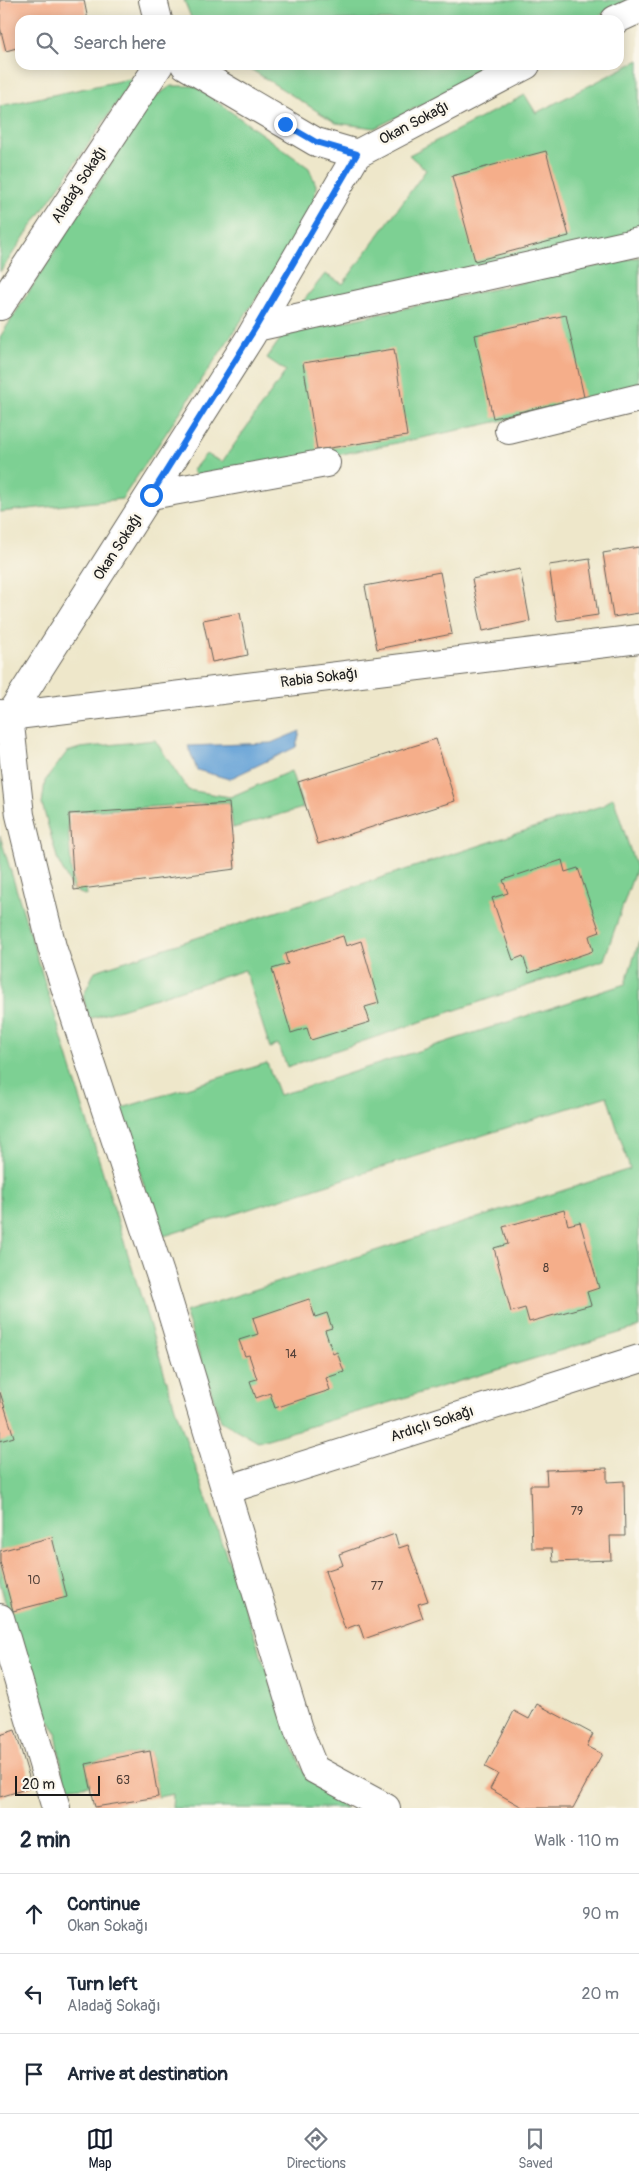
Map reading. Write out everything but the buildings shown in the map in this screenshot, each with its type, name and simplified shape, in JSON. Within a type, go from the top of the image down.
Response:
[{"type":"street","points":[[153,0],[157,15]]},
{"type":"street","points":[[624,16],[639,9]]},
{"type":"street","name":"Aladağ Sokağı","points":[[0,306],[156,70]]},
{"type":"street","points":[[194,70],[316,142],[357,154]]},
{"type":"street","name":"Okan Sokağı","points":[[4,715],[151,495],[256,327],[357,154],[517,70]]},
{"type":"street","points":[[256,327],[639,242]]},
{"type":"street","points":[[509,430],[639,398]]},
{"type":"street","points":[[151,495],[326,463]]},
{"type":"street","name":"Rabia Sokağı","points":[[4,715],[639,639]]},
{"type":"street","points":[[4,715],[20,815],[52,947],[161,1277],[298,1730],[314,1769],[386,1808]]},
{"type":"street","name":"Ardıçlı Sokağı","points":[[226,1490],[639,1359]]},
{"type":"street","points":[[0,1618],[56,1808]]},
{"type":"green space","points":[[184,0],[631,0],[601,15],[190,15]]},
{"type":"green space","points":[[639,60],[639,242],[288,320],[325,274],[343,284],[426,170],[409,155],[525,95],[536,113],[620,70],[624,70],[624,68]]},
{"type":"green space","points":[[252,70],[492,70],[375,128],[336,123]]},
{"type":"green space","points":[[134,78],[0,272],[0,106]]},
{"type":"green space","points":[[171,86],[195,86],[309,168],[316,185],[314,212],[122,499],[0,512],[0,337],[152,99]]},
{"type":"green space","points":[[639,257],[639,389],[476,426],[258,470],[203,480],[192,471],[206,454],[222,462],[286,371],[267,358],[283,335]]},
{"type":"green space","points":[[155,740],[188,790],[230,797],[291,771],[303,808],[233,828],[229,802],[67,812],[72,882],[85,881],[87,896],[73,890],[58,861],[42,804],[45,781],[67,752],[80,748]]},
{"type":"green space","points":[[613,797],[636,868],[604,960],[287,1067],[278,1044],[270,1048],[245,970],[89,1019],[83,996],[95,971],[604,805]]},
{"type":"green space","points":[[0,836],[175,1408],[292,1744],[306,1778],[346,1808],[172,1808],[173,1794],[158,1797],[150,1751],[87,1764],[90,1785],[65,1788],[56,1733],[40,1704],[13,1631],[0,1583]]},
{"type":"green space","points":[[639,942],[639,1327],[258,1442],[221,1421],[185,1312],[630,1169],[607,1096],[161,1237],[119,1109],[267,1063],[279,1095],[304,1088],[625,984]]},
{"type":"water","points":[[300,731],[296,747],[229,779],[197,770],[188,746],[271,743]]},
{"type":"route","points":[[151,495],[256,327],[357,154],[316,142],[285,124]]}]
